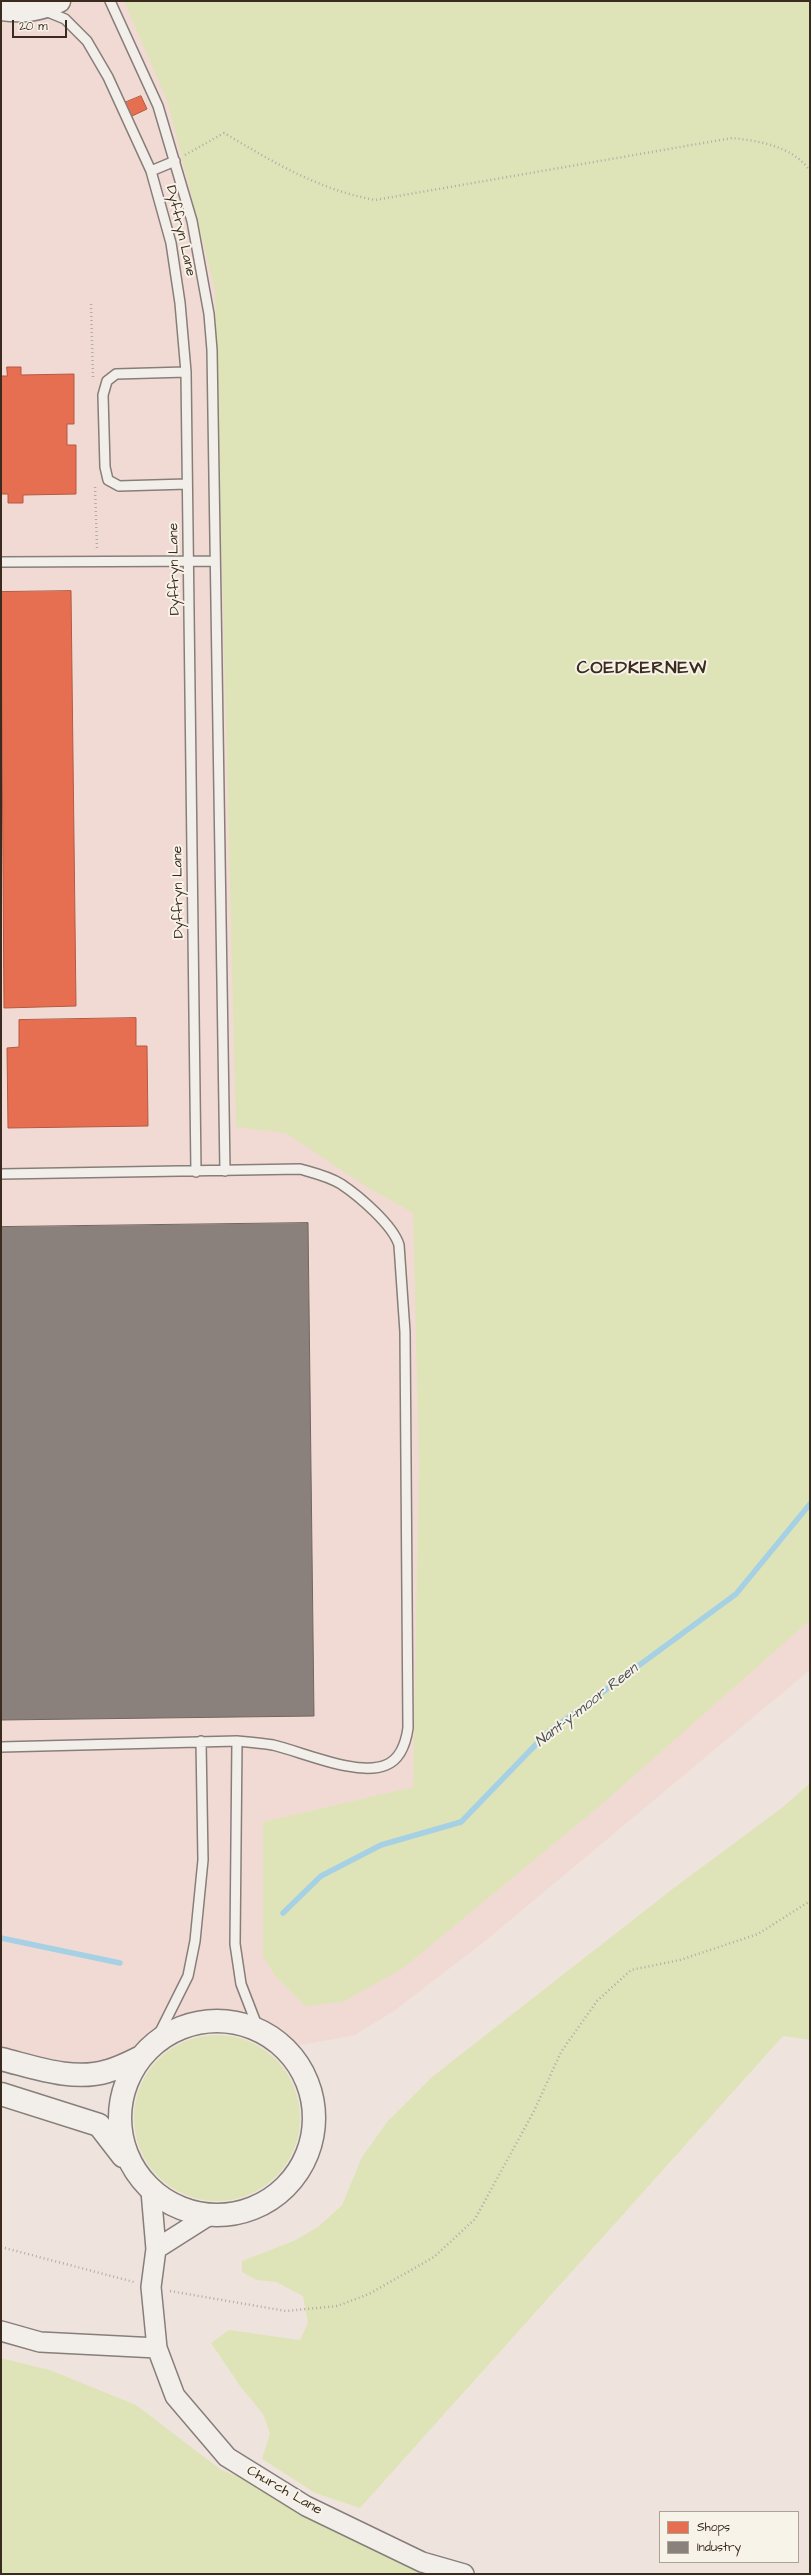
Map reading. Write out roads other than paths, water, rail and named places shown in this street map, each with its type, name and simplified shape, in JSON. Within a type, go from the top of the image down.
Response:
[{"type":"street","points":[[1,9],[19,12],[50,5]]},
{"type":"street","points":[[1,2094],[99,2125],[151,2191],[177,2208],[208,2216],[243,2214],[274,2198],[299,2174],[313,2141],[315,2106],[306,2074],[286,2048],[258,2028],[216,2020],[183,2026],[155,2042],[139,2058],[126,2084],[119,2112],[122,2141],[133,2168]]},
{"type":"street","points":[[1,2059],[49,2071],[82,2075],[107,2072],[139,2058]]},
{"type":"street","name":"Church Lane","points":[[151,2191],[156,2249],[151,2287],[157,2348],[175,2396],[227,2457],[306,2506],[422,2562],[464,2574]]},
{"type":"street","points":[[156,2249],[208,2216]]},
{"type":"street","points":[[1,2331],[40,2342],[157,2348]]},
{"type":"lane","name":"Dyffryn Lane","points":[[110,1],[158,106],[192,220],[209,314],[212,350],[214,561],[225,1171]]},
{"type":"lane","name":"Dyffryn Lane","points":[[50,5],[87,41],[108,77],[151,171],[171,243],[180,303],[186,372],[196,1172]]},
{"type":"lane","points":[[151,171],[174,161]]},
{"type":"lane","points":[[186,372],[116,374],[107,381],[103,395],[105,467],[111,483],[119,486],[187,484]]},
{"type":"lane","points":[[1,562],[214,561]]},
{"type":"lane","points":[[1,1174],[196,1172],[300,1169],[320,1174],[341,1184],[390,1226],[396,1235],[399,1245],[405,1332],[408,1728],[402,1750],[388,1765],[371,1768],[356,1768],[273,1745],[237,1741],[1,1747]]},
{"type":"lane","points":[[155,2042],[188,1976],[195,1941],[203,1860],[201,1741]]},
{"type":"lane","points":[[237,1741],[235,1944],[241,1984],[258,2028]]},
{"type":"waterway","name":"Nant-y-moor Reen","points":[[283,1913],[321,1876],[381,1845],[461,1822],[547,1733],[736,1594],[810,1504]]},
{"type":"waterway","name":"Nant-y-moor Reen","points":[[1,1938],[120,1963]]},
{"type":"district","name":"COEDKERNEW","points":[[642,669]]}]
